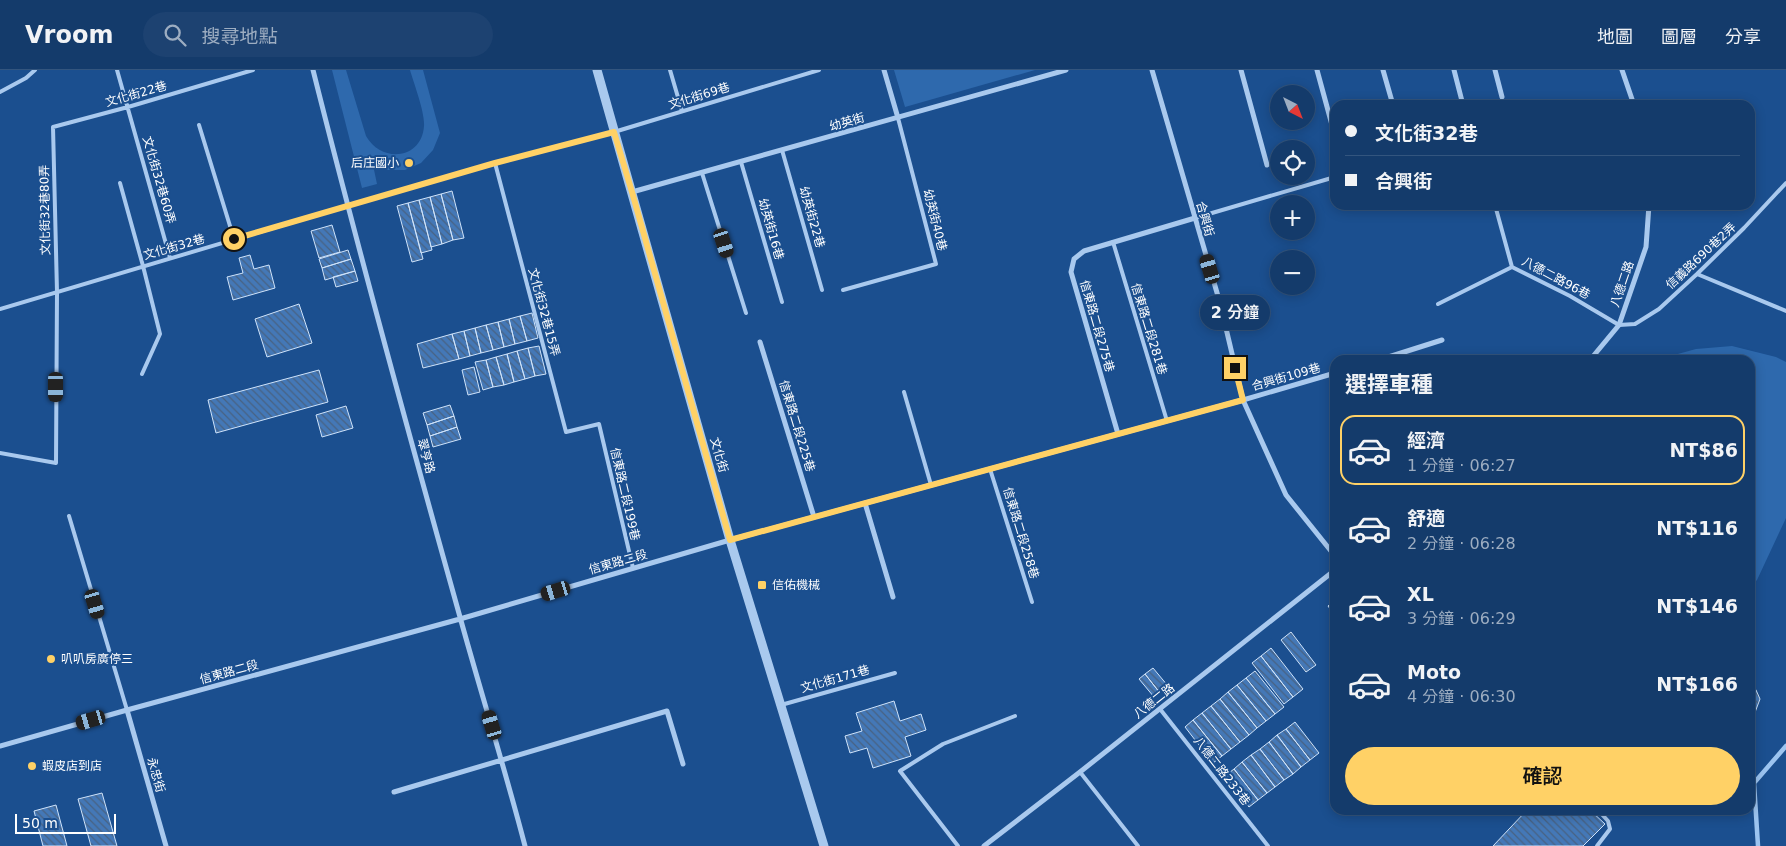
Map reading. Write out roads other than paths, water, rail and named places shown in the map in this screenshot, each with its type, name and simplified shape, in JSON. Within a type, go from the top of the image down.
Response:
[{"type":"street","name":"翠亨路","points":[[313,70],[347,206],[460,619],[502,760],[525,846]]},
{"type":"street","name":"文化街","points":[[596,70],[730,540],[824,846]]},
{"type":"street","points":[[884,70],[898,118]]},
{"type":"street","name":"幼英街","points":[[632,192],[1066,70]]},
{"type":"street","name":"合興街","points":[[1152,70],[1220,303],[1243,400],[1286,495],[1330,550]]},
{"type":"street","points":[[1241,70],[1267,165]]},
{"type":"street","points":[[1317,70],[1330,118]]},
{"type":"street","points":[[1383,70],[1392,100]]},
{"type":"street","points":[[1454,70],[1462,100]]},
{"type":"street","points":[[1495,70],[1502,97]]},
{"type":"street","points":[[1622,70],[1632,100]]},
{"type":"street","name":"八德二路","points":[[1594,355],[1619,325],[1646,247],[1650,210]]},
{"type":"street","name":"信東路二段275巷","points":[[1118,434],[1071,272],[1074,259],[1084,251],[1195,218]]},
{"type":"street","points":[[1394,355],[1442,340]]},
{"type":"street","name":"信東路二段225巷","points":[[760,342],[814,517]]},
{"type":"street","name":"合興街109巷","points":[[1243,400],[1330,374]]},
{"type":"street","name":"信東路二段","points":[[0,746],[460,619],[730,540],[1243,400]]},
{"type":"street","points":[[865,503],[893,597]]},
{"type":"street","name":"八德二路","points":[[984,846],[1330,574]]},
{"type":"street","name":"永忠街","points":[[127,710],[166,846]]},
{"type":"street","points":[[394,792],[667,710],[683,764]]},
{"type":"lane","points":[[0,92],[26,78],[35,70]]},
{"type":"lane","name":"文化街32巷60弄","points":[[117,70],[170,258]]},
{"type":"lane","name":"文化街22巷","points":[[54,127],[253,70]]},
{"type":"lane","points":[[670,70],[682,111]]},
{"type":"lane","name":"文化街69巷","points":[[614,132],[819,70]]},
{"type":"lane","name":"幼英街40巷","points":[[843,290],[936,264],[898,118]]},
{"type":"lane","points":[[199,124],[234,239]]},
{"type":"lane","name":"文化街32巷80弄","points":[[0,453],[56,463],[57,292],[54,127]]},
{"type":"lane","name":"文化街32巷","points":[[0,309],[495,163],[614,132]]},
{"type":"lane","name":"幼英街22巷","points":[[782,150],[822,290]]},
{"type":"lane","name":"幼英街16巷","points":[[741,162],[782,302]]},
{"type":"lane","name":"文化街32巷15弄","points":[[495,163],[566,432],[599,424]]},
{"type":"lane","points":[[702,173],[746,313]]},
{"type":"lane","points":[[1195,218],[1330,178]]},
{"type":"lane","points":[[120,183],[160,334],[142,374]]},
{"type":"lane","name":"信義路690巷2弄","points":[[1619,325],[1636,324],[1659,309],[1744,228],[1786,183]]},
{"type":"lane","name":"八德二路96巷","points":[[1496,210],[1512,267],[1570,296],[1619,325]]},
{"type":"lane","name":"信東路二段281巷","points":[[1113,242],[1167,421]]},
{"type":"lane","points":[[1438,304],[1512,267]]},
{"type":"lane","points":[[1697,274],[1786,311]]},
{"type":"lane","points":[[904,392],[931,485]]},
{"type":"lane","name":"信東路二段199巷","points":[[599,424],[633,568]]},
{"type":"lane","name":"信東路二段258巷","points":[[990,469],[1032,602]]},
{"type":"lane","points":[[69,516],[127,710]]},
{"type":"lane","name":"文化街171巷","points":[[781,705],[895,673]]},
{"type":"lane","name":"八德二路233巷","points":[[1160,709],[1268,846]]},
{"type":"lane","points":[[958,846],[900,771],[943,744],[1015,716]]},
{"type":"lane","points":[[1080,772],[1138,846]]},
{"type":"lane","points":[[1597,846],[1610,829],[1608,821],[1603,815]]},
{"type":"waterway","points":[[1755,782],[1786,746]]},
{"type":"waterway","points":[[1755,799],[1758,846]]},
{"type":"place","name":"后庄國小","points":[[409,163]]},
{"type":"place","name":"信佑機械","points":[[762,585]]},
{"type":"place","name":"叭叭房廣停三","points":[[51,659]]},
{"type":"place","name":"蝦皮店到店","points":[[32,766]]}]
